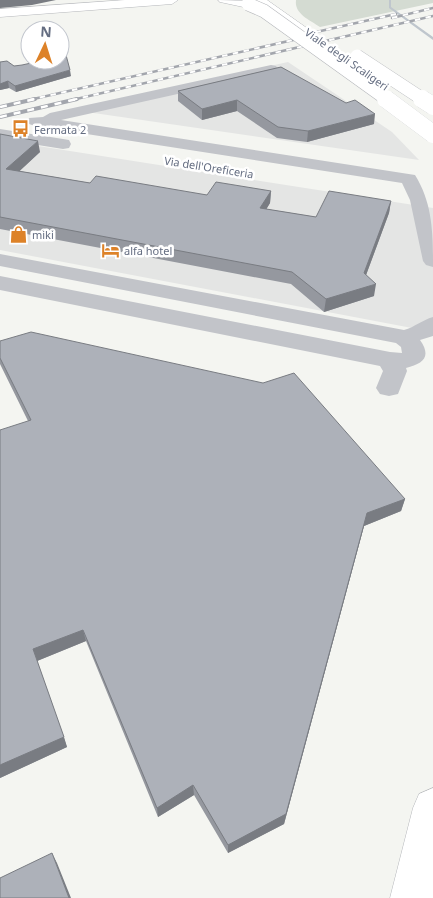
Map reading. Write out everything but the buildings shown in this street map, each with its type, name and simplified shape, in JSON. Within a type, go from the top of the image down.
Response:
[{"type":"highway","points":[[0,13],[172,0]]},
{"type":"highway","points":[[224,0],[254,2],[257,7],[433,134]]},
{"type":"highway","name":"Viale degli Scaligeri","points":[[273,0],[295,12],[316,29]]},
{"type":"highway","name":"Viale degli Scaligeri","points":[[254,2],[411,104],[433,122]]},
{"type":"highway","name":"Viale degli Scaligeri","points":[[345,48],[433,106]]},
{"type":"highway","points":[[412,898],[433,808]]},
{"type":"street","points":[[72,113],[271,69]]},
{"type":"street","name":"Via dell'Oreficeria","points":[[0,130],[72,113],[397,161],[409,179],[418,200],[433,261]]},
{"type":"street","name":"Via dell'Oreficeria","points":[[35,121],[409,179]]},
{"type":"street","points":[[0,134],[78,146]]},
{"type":"street","points":[[399,197],[418,200]]},
{"type":"street","points":[[0,260],[404,337],[423,332],[433,324]]},
{"type":"street","points":[[0,283],[390,360],[404,361],[413,357],[414,346],[404,337]]},
{"type":"street","points":[[125,307],[139,286]]},
{"type":"street","points":[[389,388],[395,371],[390,360]]},
{"type":"shaded area","points":[[296,0],[433,0],[433,3],[320,27],[300,13]]},
{"type":"shaded area","points":[[288,62],[392,132],[419,160],[73,110]]},
{"type":"shaded area","points":[[0,140],[433,208],[433,332],[0,250]]},
{"type":"waterway","points":[[390,0],[390,7],[433,39]]},
{"type":"railway","points":[[392,18],[433,8]]},
{"type":"railway","points":[[294,37],[396,14]]},
{"type":"railway","points":[[72,100],[433,16]]},
{"type":"railway","points":[[29,100],[302,38]]},
{"type":"railway","points":[[0,107],[35,99]]},
{"type":"railway","points":[[0,117],[77,99]]},
{"type":"place","name":"Fermata 2","points":[[20,129]]},
{"type":"place","name":"miki","points":[[18,234]]},
{"type":"place","name":"alfa hotel","points":[[110,250]]}]
